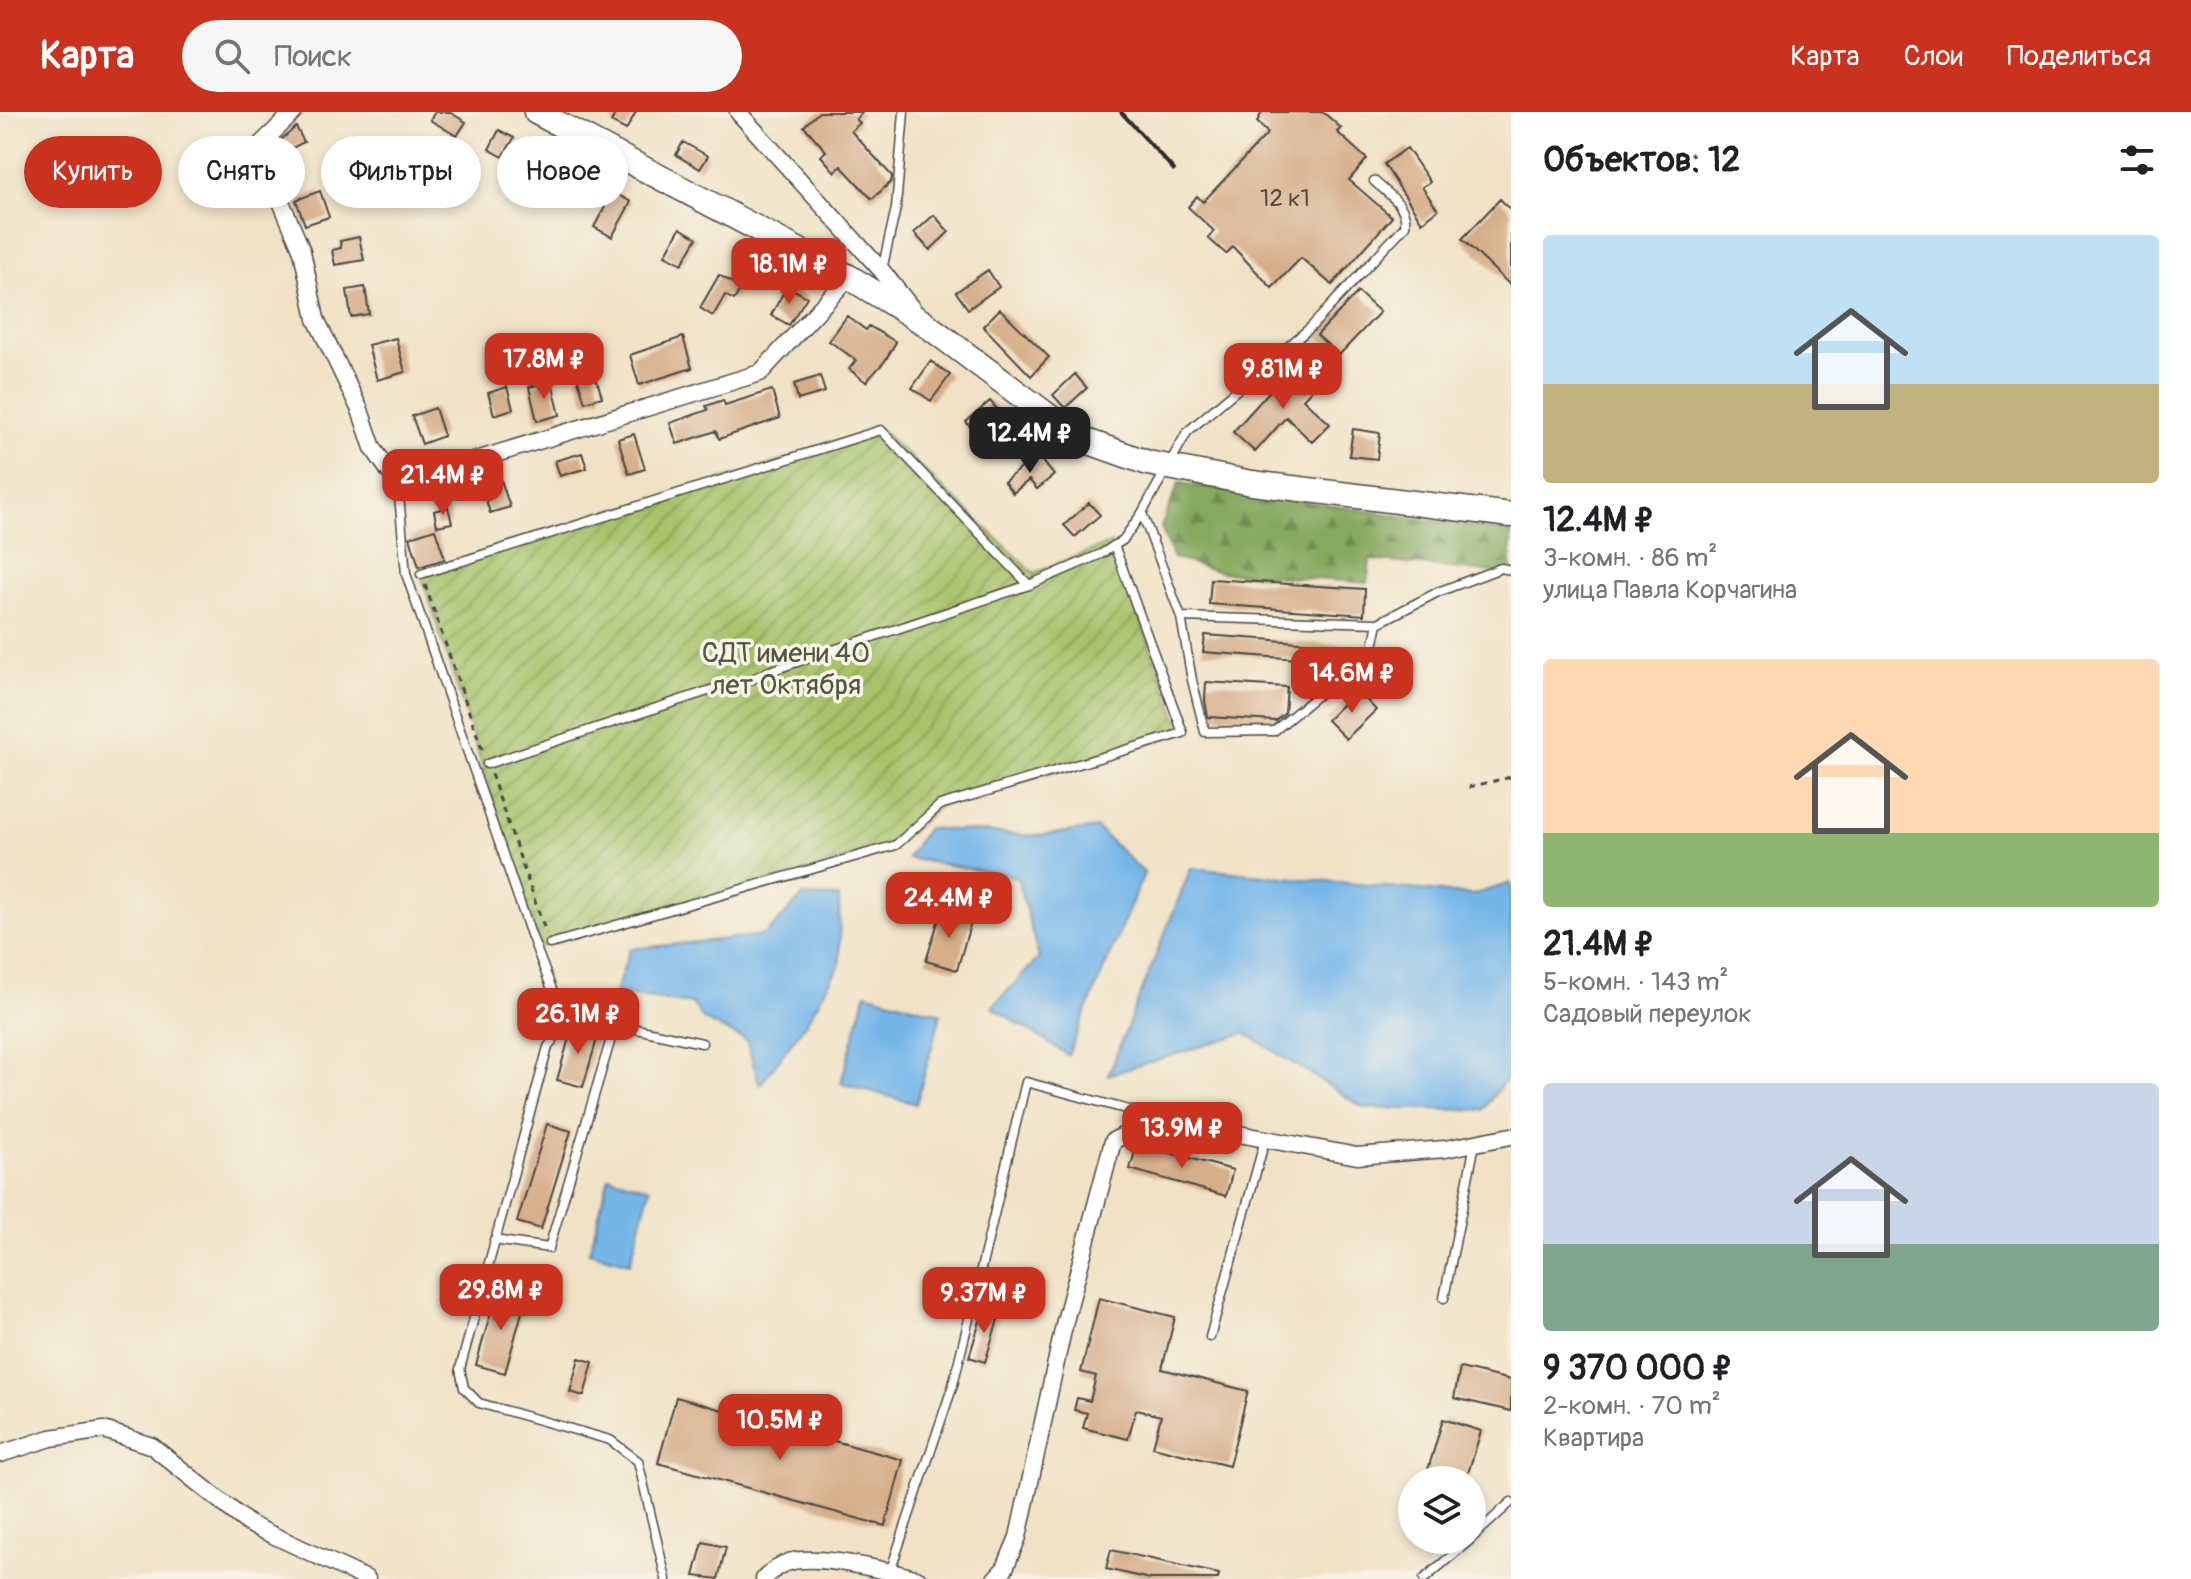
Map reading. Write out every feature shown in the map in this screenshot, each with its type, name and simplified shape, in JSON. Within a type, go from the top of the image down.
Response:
[{"type":"main road","points":[[536,112],[852,279],[924,323],[1078,438],[1148,463],[1252,483],[1511,515]]},
{"type":"street","points":[[294,112],[260,145],[302,251],[316,319],[360,410],[373,448],[398,484],[760,373],[852,279]]},
{"type":"street","points":[[738,112],[877,265],[924,323]]},
{"type":"street","points":[[995,1579],[1005,1568],[1018,1537],[1065,1321],[1113,1141],[1138,1128],[1174,1122],[1357,1156],[1445,1149],[1511,1136]]},
{"type":"street","points":[[0,1454],[51,1438],[104,1430],[152,1446],[249,1524],[367,1579]]},
{"type":"street","points":[[764,1579],[772,1570],[790,1562],[815,1561],[918,1579]]},
{"type":"lane","points":[[852,279],[877,265],[896,208],[904,112]]},
{"type":"lane","points":[[487,764],[726,685],[750,680],[1029,585],[1101,554],[1123,540],[1142,513],[1187,432],[1311,327],[1405,226],[1402,208],[1374,181]]},
{"type":"lane","points":[[421,574],[881,430],[1029,585]]},
{"type":"lane","points":[[398,484],[406,574],[553,992],[571,1015],[702,1043]]},
{"type":"lane","points":[[1142,513],[1181,617],[1205,732],[1274,731],[1325,689],[1368,671],[1378,623]]},
{"type":"lane","points":[[550,944],[896,845],[940,805],[1183,733],[1114,545]]},
{"type":"lane","points":[[1181,617],[1378,623],[1438,592],[1501,568],[1511,570]]},
{"type":"lane","points":[[571,1015],[548,1047],[460,1369],[464,1388],[479,1403],[610,1440],[638,1461],[666,1579]]},
{"type":"lane","points":[[494,1240],[549,1248],[615,1025]]},
{"type":"lane","points":[[890,1572],[953,1385],[1026,1082],[1174,1122]]},
{"type":"lane","points":[[1210,1337],[1266,1139]]},
{"type":"lane","points":[[1444,1298],[1475,1143]]},
{"type":"lane","points":[[1486,1525],[1511,1502]]},
{"type":"lane","points":[[1424,1579],[1453,1554]]},
{"type":"path","points":[[1469,787],[1511,777]]},
{"type":"green space","name":"СДТ имени 40 лет Октября","points":[[881,430],[1034,573],[1111,543],[1183,733],[940,805],[896,845],[540,947],[421,574]]},
{"type":"green space","points":[[1179,483],[1511,532],[1511,574],[1370,560],[1367,583],[1220,572],[1173,558],[1161,527]]},
{"type":"water","points":[[927,828],[1037,836],[1097,828],[1144,873],[1068,1055],[992,1007],[1039,958],[1017,877],[907,858]]},
{"type":"water","points":[[1191,868],[1472,895],[1511,883],[1511,1072],[1483,1110],[1364,1108],[1245,1033],[1108,1075]]},
{"type":"water","points":[[803,896],[839,897],[840,964],[806,1023],[760,1085],[746,1040],[704,1020],[693,1004],[615,994],[630,949],[765,935]]},
{"type":"water","points":[[866,993],[941,1014],[916,1104],[841,1083]]},
{"type":"water","points":[[609,1177],[650,1188],[630,1263],[589,1252]]},
{"type":"building","points":[[435,112],[449,112],[466,122],[457,136],[430,120]]},
{"type":"building","points":[[616,112],[636,112],[626,130],[611,122]]},
{"type":"building","points":[[819,112],[863,112],[856,119],[860,123],[851,131],[892,176],[891,182],[872,199],[841,166],[835,172],[821,156],[826,151],[804,126]]},
{"type":"building","points":[[1262,112],[1323,112],[1341,128],[1337,132],[1367,159],[1349,180],[1392,217],[1332,285],[1301,258],[1272,288],[1233,247],[1226,254],[1208,238],[1214,231],[1188,207],[1197,196],[1203,202],[1268,133],[1257,122]]},
{"type":"building","points":[[296,127],[301,136],[286,136]]},
{"type":"building","points":[[499,130],[510,136],[497,136],[497,154],[489,149]]},
{"type":"building","points":[[683,142],[708,156],[700,169],[676,155]]},
{"type":"building","points":[[1407,148],[1430,182],[1422,187],[1438,210],[1422,222],[1384,164]]},
{"type":"building","points":[[320,191],[321,208],[326,208],[329,217],[305,225],[299,208],[305,208],[305,197]]},
{"type":"building","points":[[1500,199],[1511,210],[1511,286],[1462,239]]},
{"type":"building","points":[[604,208],[628,208],[612,237],[594,227]]},
{"type":"building","points":[[934,215],[949,232],[930,250],[914,233]]},
{"type":"building","points":[[680,228],[697,238],[682,264],[665,255]]},
{"type":"building","points":[[359,237],[364,260],[335,265],[332,250],[341,248],[340,241]]},
{"type":"building","points":[[988,270],[999,287],[968,309],[956,292]]},
{"type":"building","points":[[719,275],[741,288],[734,300],[725,295],[713,316],[700,308]]},
{"type":"building","points":[[787,286],[807,297],[789,325],[771,315]]},
{"type":"building","points":[[365,287],[369,314],[351,317],[347,290]]},
{"type":"building","points":[[1358,292],[1380,312],[1339,355],[1317,335]]},
{"type":"building","points":[[1000,309],[1049,357],[1031,376],[983,326]]},
{"type":"building","points":[[847,316],[866,330],[869,326],[896,342],[885,361],[866,382],[849,369],[856,360],[829,341]]},
{"type":"building","points":[[683,337],[692,368],[639,385],[630,355]]},
{"type":"building","points":[[396,338],[405,372],[377,380],[368,345]]},
{"type":"building","points":[[931,361],[950,375],[931,401],[912,388]]},
{"type":"building","points":[[1295,363],[1318,383],[1303,399],[1330,424],[1312,442],[1286,417],[1255,452],[1233,432]]},
{"type":"building","points":[[594,371],[602,397],[585,402],[577,377]]},
{"type":"building","points":[[1075,374],[1087,388],[1065,408],[1053,395]]},
{"type":"building","points":[[820,376],[825,392],[798,400],[794,384]]},
{"type":"building","points":[[552,382],[560,415],[537,421],[529,387]]},
{"type":"building","points":[[507,387],[513,409],[494,415],[488,393]]},
{"type":"building","points":[[772,390],[780,418],[719,439],[716,431],[677,444],[670,423],[708,410],[706,406],[723,400],[725,405]]},
{"type":"building","points":[[990,401],[1005,418],[981,439],[966,422]]},
{"type":"building","points":[[435,408],[444,436],[422,444],[412,416]]},
{"type":"building","points":[[1353,429],[1380,433],[1377,459],[1349,456]]},
{"type":"building","points":[[634,434],[645,469],[629,474],[618,439]]},
{"type":"building","points":[[582,453],[587,468],[560,476],[555,461]]},
{"type":"building","points":[[1037,454],[1054,475],[1037,489],[1029,480],[1013,493],[1004,482]]},
{"type":"building","points":[[500,477],[510,507],[490,513],[481,483]]},
{"type":"building","points":[[1089,503],[1100,515],[1075,537],[1064,525]]},
{"type":"building","points":[[448,507],[452,523],[437,526],[434,511]]},
{"type":"building","points":[[435,529],[445,559],[419,567],[410,537]]},
{"type":"building","points":[[1211,579],[1365,589],[1364,615],[1209,604]]},
{"type":"building","points":[[1205,635],[1354,646],[1353,663],[1203,652]]},
{"type":"building","points":[[1206,682],[1287,687],[1285,713],[1275,721],[1208,717]]},
{"type":"building","points":[[1357,690],[1376,710],[1346,739],[1327,720]]},
{"type":"building","points":[[942,909],[972,918],[957,970],[926,961]]},
{"type":"building","points":[[573,1024],[599,1032],[583,1087],[557,1080]]},
{"type":"building","points":[[547,1124],[571,1131],[541,1229],[517,1222]]},
{"type":"building","points":[[1137,1144],[1233,1170],[1226,1196],[1130,1169]]},
{"type":"building","points":[[497,1290],[526,1298],[505,1373],[476,1365]]},
{"type":"building","points":[[1099,1298],[1175,1317],[1162,1369],[1248,1391],[1229,1466],[1153,1447],[1161,1416],[1136,1410],[1128,1439],[1083,1428],[1087,1413],[1074,1410],[1077,1398],[1090,1401],[1096,1376],[1081,1372]]},
{"type":"building","points":[[984,1308],[1000,1313],[985,1362],[969,1357]]},
{"type":"building","points":[[579,1358],[593,1362],[584,1396],[570,1392]]},
{"type":"building","points":[[1460,1368],[1511,1380],[1511,1411],[1454,1398]]},
{"type":"building","points":[[676,1397],[903,1460],[885,1526],[658,1463]]},
{"type":"building","points":[[1443,1419],[1481,1431],[1470,1466],[1429,1466]]},
{"type":"building","points":[[703,1542],[726,1547],[718,1579],[694,1576]]},
{"type":"building","points":[[1111,1550],[1219,1574],[1218,1579],[1150,1579],[1106,1569]]},
{"type":"railway","points":[[1121,112],[1174,170]]}]
